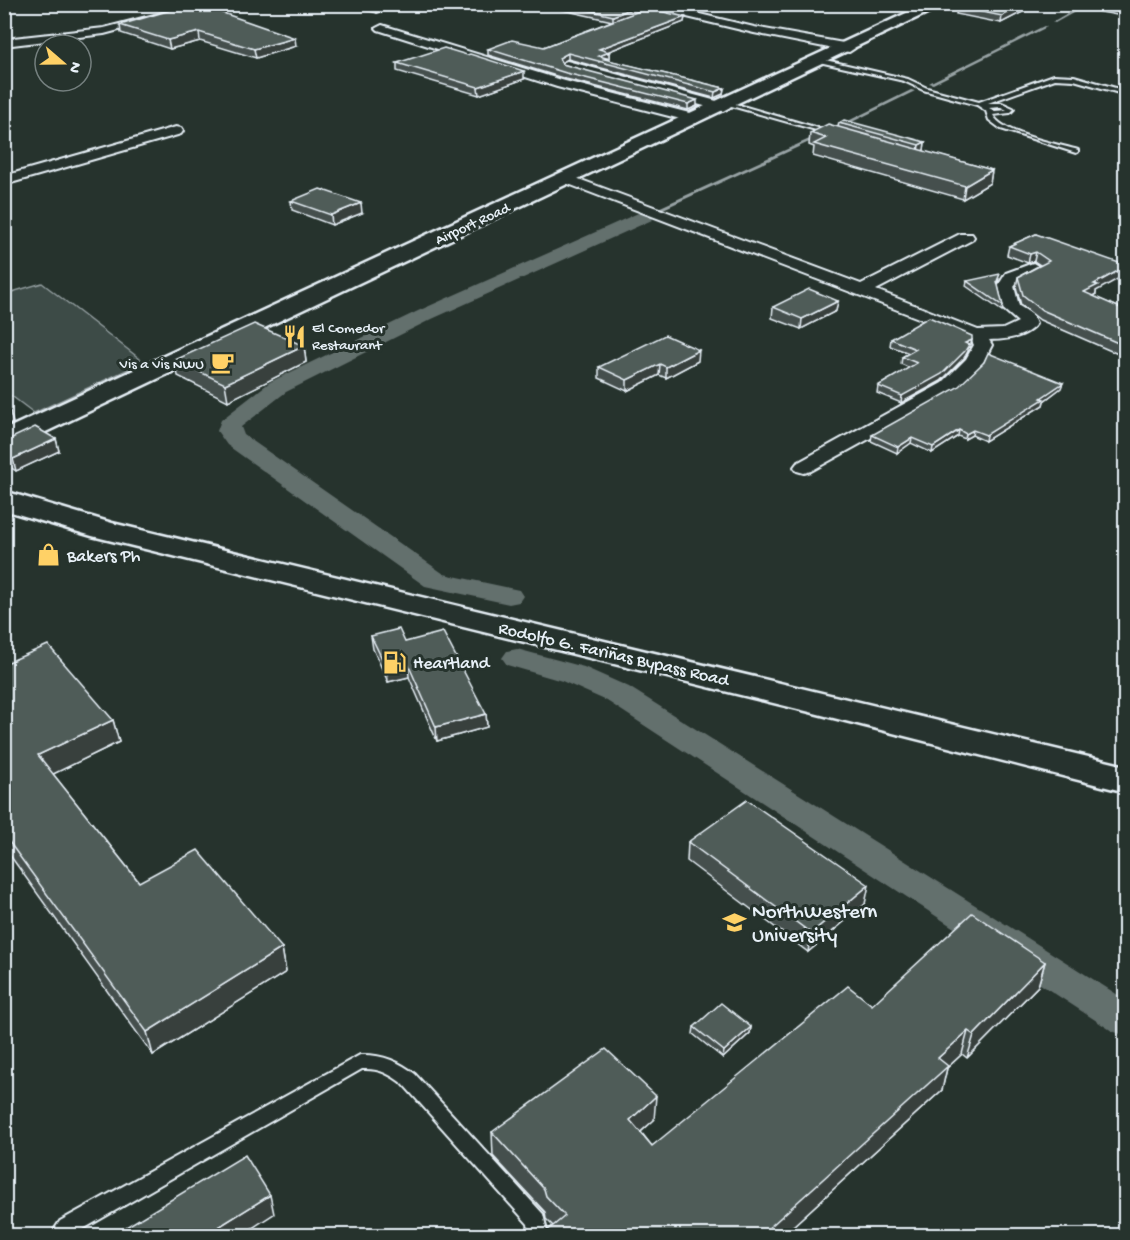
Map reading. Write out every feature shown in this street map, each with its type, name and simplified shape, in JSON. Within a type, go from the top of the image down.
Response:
[{"type":"main road","name":"Airport Road","points":[[4,441],[939,4]]},
{"type":"main road","name":"Rodolfo G. Fariñas Bypass Road","points":[[4,500],[103,530],[810,700],[1125,779]]},
{"type":"main road","name":"Rodolfo G. Fariñas Bypass Road","points":[[4,521],[103,530]]},
{"type":"street","points":[[612,4],[666,9],[754,30],[849,48]]},
{"type":"street","points":[[4,43],[104,31],[205,5]]},
{"type":"street","points":[[382,28],[561,84],[696,119]]},
{"type":"street","points":[[567,65],[726,105]]},
{"type":"street","points":[[4,180],[176,131]]},
{"type":"street","points":[[568,179],[957,326],[975,336],[983,345],[974,362],[949,387],[804,467]]},
{"type":"street","points":[[862,290],[966,237]]},
{"type":"street","points":[[975,336],[1007,333],[1028,324],[1026,318],[1011,308],[1006,286],[1012,277],[1033,268]]},
{"type":"lane","points":[[821,61],[906,80],[925,89],[984,108],[991,119],[1003,128],[1076,151]]},
{"type":"lane","points":[[984,108],[1054,77],[1074,78],[1125,93]]},
{"type":"lane","points":[[726,105],[840,136]]},
{"type":"lane","points":[[59,1236],[67,1227],[360,1062],[374,1061],[397,1068],[410,1079],[537,1220],[539,1236]]},
{"type":"shaded area","points":[[42,283],[144,362],[34,413],[5,391],[5,294]]},
{"type":"building","points":[[197,4],[295,38],[254,49],[199,32],[168,40],[120,25]]},
{"type":"building","points":[[364,4],[387,4],[377,8]]},
{"type":"building","points":[[562,4],[623,4],[638,6],[613,16]]},
{"type":"building","points":[[962,4],[1025,4],[1002,16],[957,7]]},
{"type":"building","points":[[1099,4],[1125,4],[1125,8],[1123,9]]},
{"type":"building","points":[[647,8],[685,17],[599,49],[609,52],[599,56],[724,88],[715,92],[568,53],[559,58],[562,64],[697,100],[688,104],[566,73],[488,49],[512,40],[544,47]]},
{"type":"building","points":[[444,48],[524,71],[478,87],[397,63]]},
{"type":"building","points":[[844,120],[925,142],[919,145],[839,123]]},
{"type":"building","points":[[828,124],[992,170],[965,186],[814,144],[826,138],[810,133]]},
{"type":"building","points":[[320,189],[361,203],[331,215],[291,201]]},
{"type":"building","points":[[1036,234],[1125,265],[1094,284],[1098,285],[1084,292],[1125,310],[1125,346],[1042,310],[1023,295],[1018,277],[1049,261],[1036,252],[1030,254],[1009,246]]},
{"type":"building","points":[[1000,274],[997,281],[1003,306],[967,281]]},
{"type":"building","points":[[809,289],[838,301],[802,319],[773,307]]},
{"type":"building","points":[[929,317],[972,336],[972,340],[965,343],[969,345],[965,351],[942,374],[902,396],[878,386],[917,363],[902,357],[916,349],[891,339]]},
{"type":"building","points":[[254,324],[304,346],[225,384],[175,360]]},
{"type":"building","points":[[665,335],[699,350],[666,367],[660,364],[627,380],[599,367]]},
{"type":"building","points":[[988,353],[1063,383],[1041,398],[1044,399],[986,435],[973,430],[966,434],[959,430],[933,447],[912,438],[898,447],[872,435],[958,387],[984,362]]},
{"type":"building","points":[[35,427],[56,439],[13,459],[4,453],[4,439],[12,438]]},
{"type":"building","points":[[399,629],[405,642],[443,632],[486,714],[436,727],[408,664],[387,669],[371,636]]},
{"type":"building","points":[[48,645],[113,720],[38,755],[139,882],[198,850],[282,948],[147,1032],[4,835],[4,664]]},
{"type":"building","points":[[747,800],[869,885],[811,933],[688,842]]},
{"type":"building","points":[[972,913],[1045,962],[974,1035],[968,1031],[938,1058],[948,1066],[760,1236],[541,1236],[565,1216],[546,1196],[544,1189],[492,1132],[606,1049],[656,1096],[630,1120],[652,1146],[848,986],[872,1005]]},
{"type":"building","points":[[721,1003],[751,1027],[724,1051],[694,1027]]},
{"type":"building","points":[[245,1155],[270,1195],[204,1236],[111,1236]]},
{"type":"waterway","points":[[1054,22],[1087,4]]},
{"type":"waterway","points":[[931,83],[1045,27]]},
{"type":"waterway","points":[[846,123],[913,91]]},
{"type":"waterway","points":[[657,210],[818,137]]},
{"type":"waterway","points":[[509,596],[435,580],[235,440],[229,431],[229,425],[278,387],[425,315],[645,216]]},
{"type":"waterway","points":[[517,658],[573,674],[618,694],[1126,1020]]},
{"type":"place","name":"El Comedor Restaurant","points":[[294,336]]},
{"type":"place","name":"Vis a Vis NWU","points":[[222,363]]},
{"type":"place","name":"Bakers Ph","points":[[49,555]]},
{"type":"place","name":"Heartland","points":[[395,662]]},
{"type":"place","name":"NorthWestern University","points":[[734,922]]}]
